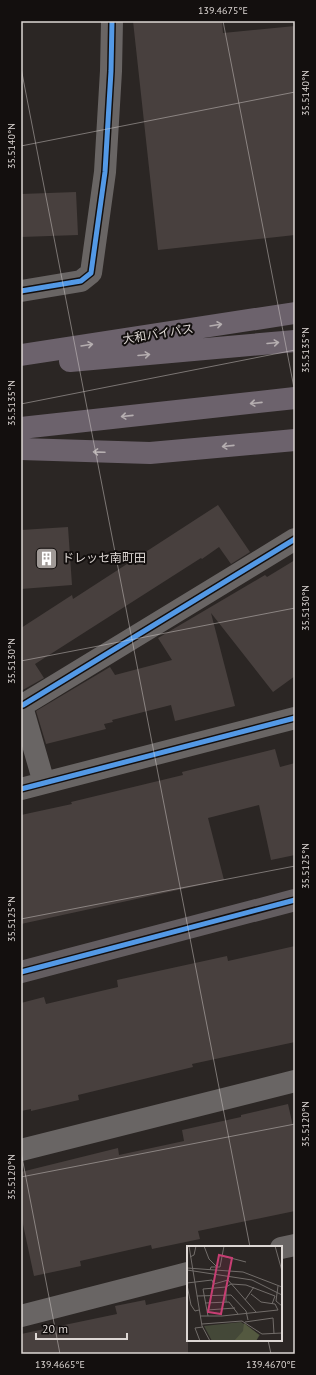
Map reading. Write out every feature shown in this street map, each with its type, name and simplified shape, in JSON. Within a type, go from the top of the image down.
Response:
[{"type":"highway","name":"大和バイパス","points":[[21,355],[295,313]]},
{"type":"highway","points":[[21,366],[295,341]]},
{"type":"highway","points":[[21,428],[295,398]]},
{"type":"highway","points":[[21,449],[150,453],[295,440]]},
{"type":"street","points":[[21,276],[30,289],[81,281],[91,273],[105,172],[111,71],[112,21]]},
{"type":"street","points":[[44,783],[22,704],[295,539]]},
{"type":"street","points":[[21,789],[295,718]]},
{"type":"street","points":[[21,972],[295,900]]},
{"type":"street","points":[[21,1150],[295,1080]]},
{"type":"street","points":[[282,1248],[295,1245]]},
{"type":"street","points":[[21,1316],[187,1273]]},
{"type":"building","points":[[133,21],[222,21],[223,33],[295,26],[295,235],[158,250]]},
{"type":"building","points":[[76,192],[78,235],[21,237],[21,194]]},
{"type":"building","points":[[218,505],[250,552],[231,564],[219,547],[35,664],[44,678],[21,691],[21,628],[72,595],[73,599]]},
{"type":"building","name":"ドレッセ南町田","points":[[68,527],[72,585],[21,589],[21,530]]},
{"type":"building","points":[[295,560],[295,676],[273,692],[211,613],[235,706],[175,721],[171,705],[112,720],[113,722],[104,724],[106,729],[46,744],[36,711],[110,667],[115,675],[172,660],[158,638],[265,575],[267,577]]},
{"type":"building","points":[[275,749],[280,767],[295,763],[295,855],[271,860],[259,805],[208,818],[224,880],[21,924],[21,815],[72,804],[71,802],[183,775],[182,772]]},
{"type":"building","points":[[295,946],[295,1042],[192,1064],[193,1067],[78,1095],[79,1100],[31,1111],[31,1109],[21,1111],[21,1003],[44,997],[46,1004],[118,987],[117,980],[227,956],[228,961]]},
{"type":"building","points":[[288,1104],[295,1135],[295,1211],[198,1231],[200,1239],[152,1249],[151,1245],[80,1261],[81,1266],[34,1276],[21,1215],[21,1172],[118,1148],[119,1155],[184,1141],[182,1130],[241,1117],[241,1115]]},
{"type":"building","points":[[187,1296],[188,1354],[21,1354],[21,1334],[117,1314],[115,1306],[145,1300],[146,1305]]},
{"type":"cycle path","points":[[21,291],[81,281],[91,273],[105,172],[111,71],[112,21]]},
{"type":"cycle path","points":[[23,705],[295,539]]},
{"type":"cycle path","points":[[21,789],[295,718]]},
{"type":"cycle path","points":[[21,972],[295,900]]},
{"type":"place","name":"ドレッセ南町田","points":[[46,558]]}]
